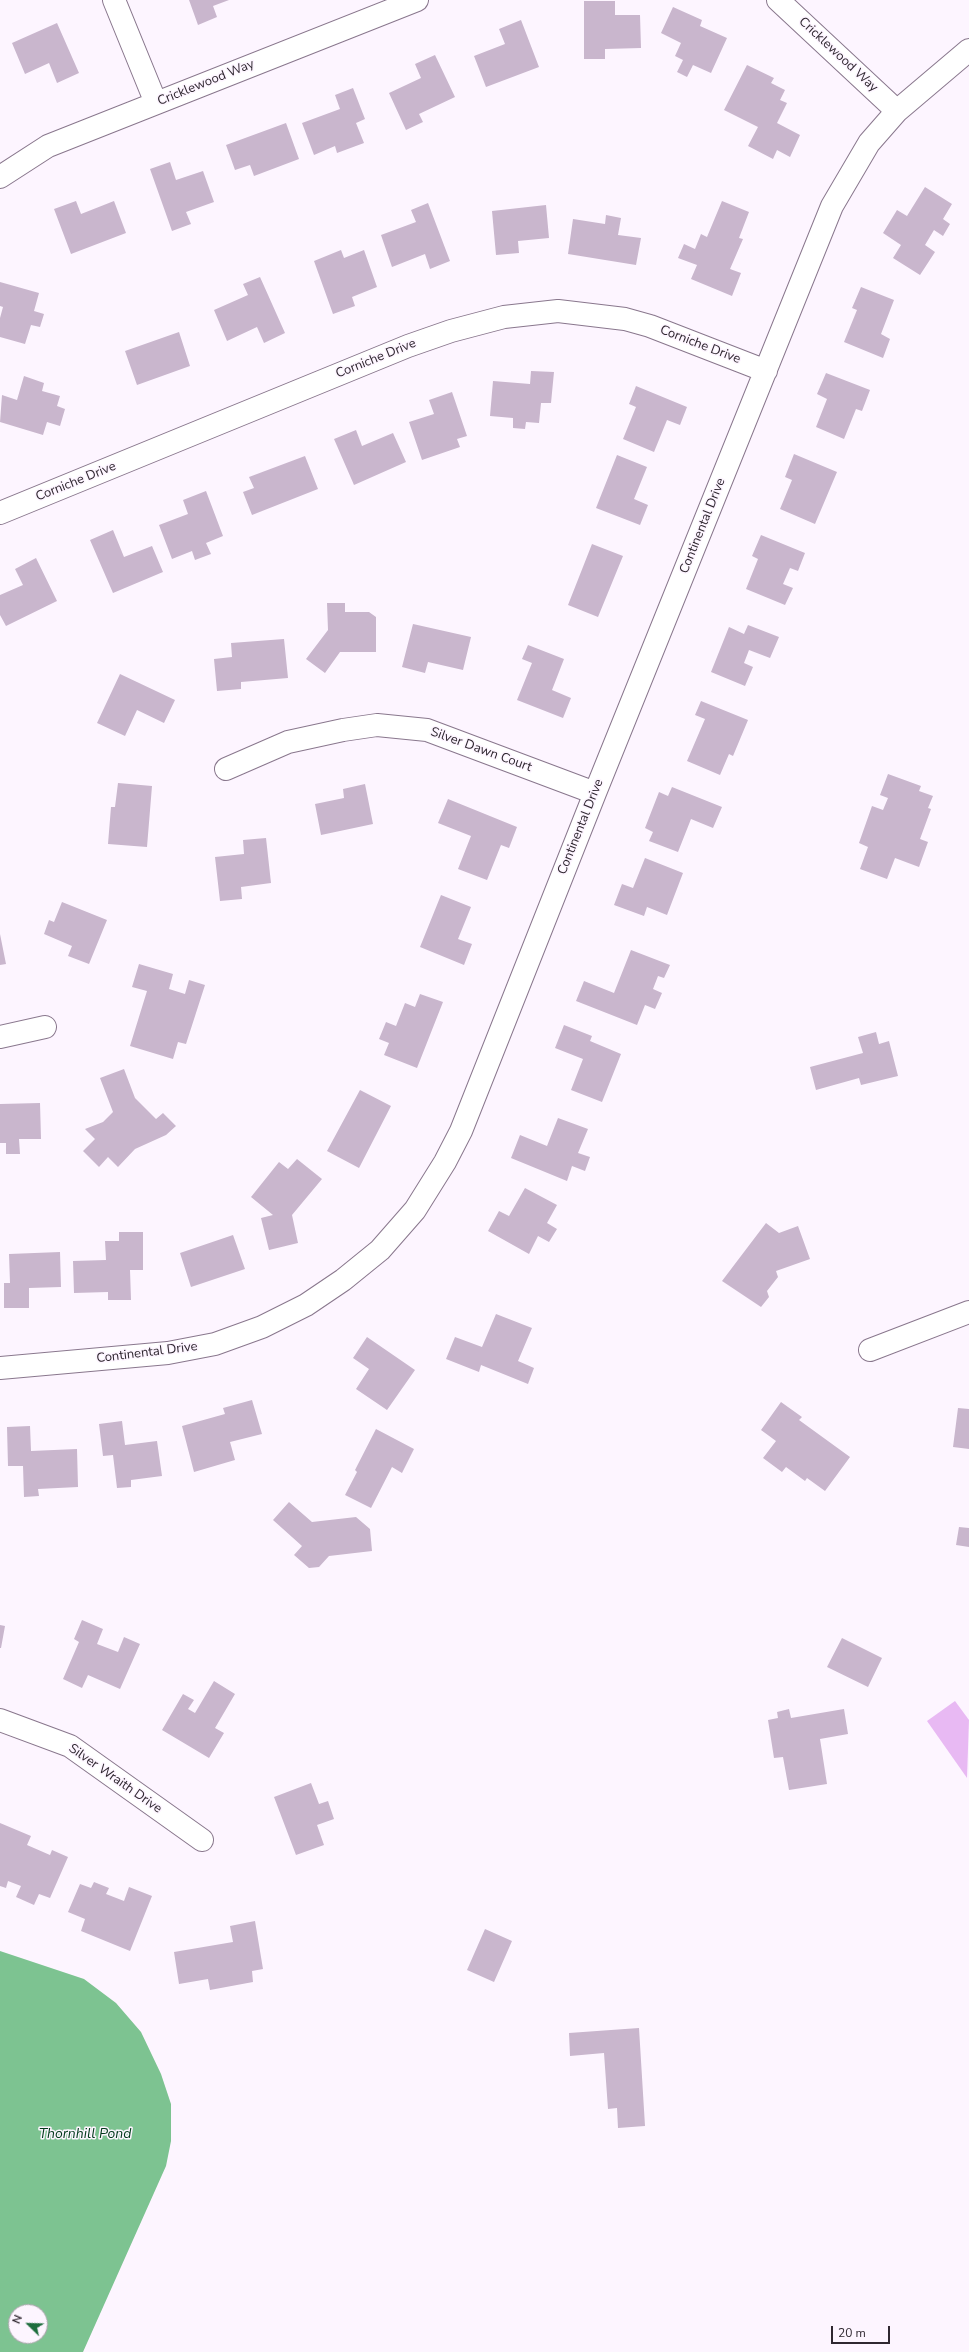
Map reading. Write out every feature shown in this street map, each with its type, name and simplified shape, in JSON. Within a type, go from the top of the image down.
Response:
[{"type":"street","points":[[114,0],[156,103]]},
{"type":"street","name":"Cricklewood Way","points":[[0,177],[48,146],[417,0]]},
{"type":"street","name":"Cricklewood Way","points":[[778,0],[897,111]]},
{"type":"street","name":"Continental Drive","points":[[0,1368],[168,1353],[215,1344],[262,1327],[306,1305],[343,1280],[380,1250],[415,1210],[445,1162],[461,1131],[594,793],[832,206],[869,143],[897,111],[969,50]]},
{"type":"street","name":"Corniche Drive","points":[[0,513],[408,346],[450,331],[504,318],[558,311],[625,319],[650,326],[766,371]]},
{"type":"street","name":"Silver Dawn Court","points":[[226,769],[288,742],[343,730],[377,725],[427,730],[594,793]]},
{"type":"street","points":[[0,1037],[45,1027]]},
{"type":"street","points":[[870,1350],[969,1312]]},
{"type":"street","name":"Silver Wraith Drive","points":[[0,1720],[70,1746],[202,1840]]},
{"type":"shaded area","points":[[955,1701],[969,1720],[967,1778],[927,1721]]},
{"type":"water","name":"Thornhill Pond","points":[[0,1951],[84,1979],[116,2003],[141,2032],[161,2074],[171,2104],[171,2141],[166,2166],[83,2352],[0,2352]]},
{"type":"building","points":[[189,0],[229,0],[213,6],[217,17],[198,25]]},
{"type":"building","points":[[584,1],[615,1],[615,15],[640,15],[641,48],[605,49],[605,59],[584,59]]},
{"type":"building","points":[[673,7],[702,20],[700,26],[727,38],[711,73],[693,65],[687,77],[677,72],[683,60],[675,56],[681,43],[661,33]]},
{"type":"building","points":[[521,20],[539,67],[486,87],[474,56],[505,44],[499,29]]},
{"type":"building","points":[[57,23],[79,73],[57,83],[49,63],[25,74],[12,43]]},
{"type":"building","points":[[435,55],[455,97],[419,114],[423,122],[406,130],[389,93],[421,78],[415,64]]},
{"type":"building","points":[[747,65],[774,78],[771,83],[785,90],[780,100],[787,103],[777,123],[800,135],[790,157],[777,150],[773,159],[748,146],[758,127],[724,110]]},
{"type":"building","points":[[353,88],[365,119],[356,123],[364,143],[337,153],[335,146],[314,155],[302,123],[340,109],[335,95]]},
{"type":"building","points":[[286,123],[299,159],[254,176],[250,165],[235,170],[226,145]]},
{"type":"building","points":[[170,162],[176,180],[203,171],[214,202],[186,212],[191,224],[172,231],[150,169]]},
{"type":"building","points":[[925,187],[952,204],[943,219],[950,224],[943,236],[934,230],[925,245],[935,252],[920,275],[893,258],[901,245],[883,233],[897,210],[907,216]]},
{"type":"building","points":[[76,201],[81,214],[114,201],[126,233],[71,254],[54,209]]},
{"type":"building","points":[[722,201],[749,212],[739,238],[743,239],[730,269],[741,273],[732,296],[691,279],[697,265],[678,258],[684,244],[695,249],[701,234],[707,237]]},
{"type":"building","points":[[428,203],[450,261],[430,269],[425,254],[392,267],[381,235],[416,222],[411,210]]},
{"type":"building","points":[[546,205],[549,238],[518,241],[519,253],[496,255],[492,211]]},
{"type":"building","points":[[606,215],[621,218],[618,235],[641,238],[636,265],[568,254],[573,219],[605,224]]},
{"type":"building","points":[[341,250],[344,258],[364,250],[377,287],[352,297],[355,306],[333,314],[314,261]]},
{"type":"building","points":[[260,277],[285,333],[264,343],[257,327],[227,341],[214,310],[248,295],[243,284]]},
{"type":"building","points":[[0,282],[39,293],[34,311],[44,314],[40,327],[31,325],[25,344],[0,337],[0,318],[3,307],[0,306]]},
{"type":"building","points":[[861,287],[894,300],[881,334],[890,339],[883,358],[844,342],[857,310],[852,308]]},
{"type":"building","points":[[179,332],[190,366],[137,385],[125,351]]},
{"type":"building","points":[[531,371],[554,372],[551,403],[541,403],[539,423],[526,422],[525,429],[513,428],[513,418],[490,416],[493,381],[530,384]]},
{"type":"building","points":[[826,373],[870,390],[862,411],[856,409],[844,439],[816,427],[827,399],[817,394]]},
{"type":"building","points":[[24,376],[44,383],[42,391],[60,396],[57,406],[65,409],[60,426],[47,422],[43,435],[0,422],[2,395],[17,400]]},
{"type":"building","points":[[636,386],[687,407],[680,425],[667,420],[654,452],[623,439],[636,407],[629,404]]},
{"type":"building","points":[[452,392],[467,436],[457,439],[460,447],[422,460],[409,422],[434,414],[429,400]]},
{"type":"building","points":[[356,430],[362,446],[393,433],[406,462],[354,485],[334,439]]},
{"type":"building","points":[[794,454],[837,472],[815,524],[780,509],[792,480],[785,477]]},
{"type":"building","points":[[617,455],[647,467],[634,499],[648,505],[640,525],[596,508]]},
{"type":"building","points":[[305,456],[318,489],[252,515],[243,492],[254,488],[249,477]]},
{"type":"building","points":[[206,491],[223,536],[206,543],[211,554],[195,560],[192,551],[172,559],[159,525],[188,514],[183,500]]},
{"type":"building","points":[[113,530],[124,557],[152,546],[163,572],[113,593],[90,540]]},
{"type":"building","points":[[761,535],[805,553],[798,571],[790,568],[783,584],[793,588],[785,605],[746,589],[758,559],[752,556]]},
{"type":"building","points":[[592,544],[623,556],[598,617],[568,605]]},
{"type":"building","points":[[36,558],[57,601],[6,626],[0,615],[0,595],[23,585],[15,569]]},
{"type":"building","points":[[327,603],[345,603],[345,612],[369,612],[376,617],[376,652],[340,652],[325,673],[306,659],[328,630]]},
{"type":"building","points":[[413,624],[471,637],[463,670],[428,662],[425,673],[402,667]]},
{"type":"building","points":[[748,625],[779,637],[770,658],[749,650],[744,663],[753,667],[745,686],[711,672],[729,627],[744,634]]},
{"type":"building","points":[[284,639],[288,678],[241,682],[241,689],[217,691],[214,659],[232,657],[231,643]]},
{"type":"building","points":[[528,645],[564,659],[552,690],[571,698],[563,718],[517,700],[532,663],[522,659]]},
{"type":"building","points":[[120,674],[175,700],[164,723],[137,710],[125,736],[97,723]]},
{"type":"building","points":[[701,701],[748,720],[733,756],[729,754],[720,775],[687,761],[705,719],[695,715]]},
{"type":"building","points":[[888,774],[921,786],[919,791],[933,796],[928,808],[931,809],[920,839],[928,842],[919,867],[895,858],[887,879],[860,869],[868,847],[859,843],[872,806],[883,810],[888,798],[880,795]]},
{"type":"building","points":[[118,783],[152,786],[147,847],[108,844],[111,807],[115,807]]},
{"type":"building","points":[[365,784],[373,824],[321,835],[315,804],[344,798],[343,789]]},
{"type":"building","points":[[672,787],[722,807],[713,828],[691,819],[678,852],[649,841],[653,832],[645,828],[659,792],[668,796]]},
{"type":"building","points":[[448,799],[517,827],[509,848],[501,845],[487,880],[458,869],[471,836],[438,823]]},
{"type":"building","points":[[266,838],[271,883],[241,887],[242,899],[220,901],[215,857],[244,854],[243,840]]},
{"type":"building","points":[[645,858],[683,873],[667,915],[647,907],[644,916],[614,905],[622,884],[633,888]]},
{"type":"building","points":[[441,895],[471,907],[458,939],[472,944],[464,965],[420,947]]},
{"type":"building","points":[[62,902],[107,920],[89,964],[68,956],[72,946],[44,934],[49,920],[54,922]]},
{"type":"building","points":[[0,934],[6,964],[0,965]]},
{"type":"building","points":[[631,950],[670,965],[664,978],[658,976],[653,989],[662,993],[655,1009],[645,1005],[637,1025],[576,1001],[584,981],[614,993]]},
{"type":"building","points":[[139,964],[173,974],[169,989],[185,994],[189,980],[205,985],[186,1044],[178,1042],[173,1059],[130,1046],[147,991],[132,987]]},
{"type":"building","points":[[420,994],[443,1002],[417,1068],[384,1055],[389,1043],[379,1039],[386,1022],[396,1026],[405,1003],[415,1007]]},
{"type":"building","points":[[564,1025],[592,1036],[590,1041],[621,1054],[602,1102],[571,1090],[583,1059],[555,1048]]},
{"type":"building","points":[[876,1032],[879,1044],[889,1041],[898,1076],[861,1085],[859,1078],[816,1090],[810,1067],[863,1053],[858,1037]]},
{"type":"building","points":[[124,1069],[135,1098],[156,1119],[163,1113],[176,1126],[166,1135],[135,1149],[118,1167],[108,1157],[99,1167],[83,1151],[95,1139],[85,1129],[103,1122],[113,1112],[100,1078]]},
{"type":"building","points":[[360,1090],[391,1106],[359,1168],[327,1151]]},
{"type":"building","points":[[40,1103],[41,1139],[19,1139],[20,1154],[6,1154],[6,1143],[0,1143],[0,1104]]},
{"type":"building","points":[[558,1118],[588,1129],[578,1153],[590,1157],[585,1171],[572,1166],[567,1181],[511,1158],[520,1135],[547,1146]]},
{"type":"building","points":[[297,1159],[322,1179],[292,1215],[298,1243],[269,1250],[261,1218],[273,1215],[251,1197],[279,1162],[288,1169]]},
{"type":"building","points":[[525,1188],[557,1205],[547,1223],[557,1229],[549,1242],[538,1236],[529,1254],[488,1231],[499,1211],[509,1216]]},
{"type":"building","points":[[766,1223],[779,1233],[798,1226],[810,1259],[776,1271],[778,1277],[767,1291],[769,1297],[761,1307],[722,1281]]},
{"type":"building","points":[[119,1232],[143,1232],[143,1270],[130,1270],[131,1300],[108,1300],[108,1292],[74,1293],[73,1261],[106,1260],[105,1241],[119,1241]]},
{"type":"building","points":[[233,1235],[245,1269],[191,1287],[180,1253]]},
{"type":"building","points":[[60,1252],[61,1287],[29,1288],[29,1308],[4,1308],[4,1283],[10,1283],[9,1254]]},
{"type":"building","points":[[496,1314],[532,1328],[518,1361],[534,1368],[528,1384],[481,1365],[479,1372],[446,1359],[455,1337],[482,1347]]},
{"type":"building","points":[[367,1337],[415,1370],[387,1410],[356,1389],[369,1369],[353,1358]]},
{"type":"building","points":[[252,1400],[262,1434],[230,1442],[235,1460],[194,1472],[182,1426],[225,1414],[223,1408]]},
{"type":"building","points":[[781,1402],[802,1417],[799,1420],[850,1457],[825,1491],[807,1478],[805,1481],[786,1467],[782,1472],[763,1458],[776,1441],[761,1430]]},
{"type":"building","points":[[958,1408],[969,1409],[969,1449],[953,1447]]},
{"type":"building","points":[[122,1421],[125,1445],[157,1441],[162,1476],[131,1480],[131,1487],[117,1488],[113,1455],[103,1456],[99,1424]]},
{"type":"building","points":[[30,1426],[31,1451],[77,1449],[78,1487],[38,1489],[39,1496],[24,1497],[23,1466],[8,1466],[7,1427]]},
{"type":"building","points":[[376,1429],[414,1449],[402,1473],[392,1467],[371,1508],[345,1495],[357,1472],[355,1470]]},
{"type":"building","points":[[289,1502],[312,1522],[356,1517],[370,1529],[372,1551],[329,1556],[319,1567],[309,1568],[294,1555],[302,1546],[273,1520]]},
{"type":"building","points":[[959,1527],[969,1528],[969,1547],[956,1545]]},
{"type":"building","points":[[82,1620],[103,1629],[97,1644],[118,1652],[124,1637],[140,1644],[120,1689],[88,1675],[82,1688],[63,1679],[79,1642],[74,1639]]},
{"type":"building","points":[[0,1625],[5,1626],[1,1648],[0,1648]]},
{"type":"building","points":[[842,1638],[882,1658],[868,1687],[827,1667]]},
{"type":"building","points":[[214,1681],[235,1694],[215,1728],[224,1733],[209,1758],[162,1730],[183,1694],[194,1700],[188,1709],[195,1713]]},
{"type":"building","points":[[789,1709],[791,1718],[844,1709],[848,1734],[820,1739],[827,1784],[789,1790],[783,1757],[774,1758],[768,1720],[778,1718],[777,1712]]},
{"type":"building","points":[[311,1783],[319,1804],[328,1801],[334,1819],[317,1825],[324,1845],[296,1855],[274,1797]]},
{"type":"building","points":[[0,1823],[31,1836],[27,1845],[50,1855],[52,1850],[68,1857],[50,1898],[39,1894],[34,1905],[16,1897],[21,1886],[8,1881],[6,1888],[0,1886]]},
{"type":"building","points":[[94,1882],[109,1888],[106,1894],[124,1901],[129,1887],[152,1896],[130,1951],[81,1931],[85,1919],[68,1912],[80,1884],[91,1888]]},
{"type":"building","points":[[255,1921],[263,1969],[252,1971],[253,1982],[210,1990],[208,1979],[179,1984],[174,1952],[233,1942],[230,1926]]},
{"type":"building","points":[[485,1929],[512,1941],[494,1982],[467,1970]]},
{"type":"building","points":[[639,2028],[645,2126],[618,2128],[617,2108],[608,2109],[604,2053],[570,2056],[569,2033]]}]
